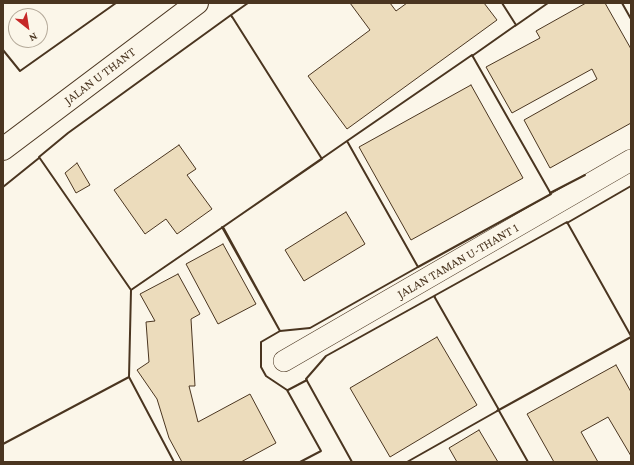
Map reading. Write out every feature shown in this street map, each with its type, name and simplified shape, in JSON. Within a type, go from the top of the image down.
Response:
[{"type":"street","name":"JALAN U THANT","points":[[3,149],[197,3]]},
{"type":"street","name":"JALAN TAMAN U-THANT 1","points":[[284,362],[631,160]]},
{"type":"building","points":[[350,3],[390,3],[396,11],[407,3],[484,3],[497,20],[347,129],[308,76],[370,30]]},
{"type":"building","points":[[586,3],[605,3],[631,49],[631,123],[550,168],[524,120],[597,79],[592,69],[512,113],[486,67],[540,38],[536,31]]},
{"type":"building","points":[[471,85],[523,178],[411,240],[359,147]]},
{"type":"building","points":[[179,145],[196,169],[187,175],[212,209],[177,234],[166,219],[145,234],[114,190]]},
{"type":"building","points":[[77,163],[90,185],[76,193],[65,173]]},
{"type":"building","points":[[346,212],[365,244],[304,281],[285,250]]},
{"type":"building","points":[[223,244],[256,304],[218,324],[186,264]]},
{"type":"building","points":[[178,274],[200,314],[191,319],[195,386],[189,386],[198,422],[250,394],[276,443],[241,462],[182,462],[169,438],[157,399],[137,370],[149,362],[146,322],[155,321],[140,294]]},
{"type":"building","points":[[437,337],[477,405],[390,457],[350,388]]},
{"type":"building","points":[[616,365],[631,392],[631,456],[608,417],[581,432],[598,462],[554,462],[527,414]]},
{"type":"building","points":[[479,430],[498,462],[457,462],[449,448]]},
{"type":"wall","points":[[3,50],[20,71],[116,3]]},
{"type":"wall","points":[[232,17],[231,15],[248,3]]},
{"type":"wall","points":[[472,56],[516,25],[502,3]]},
{"type":"wall","points":[[515,26],[548,3]]},
{"type":"wall","points":[[622,3],[631,19]]},
{"type":"wall","points":[[231,15],[322,159],[131,290],[39,157],[68,133],[231,15]]},
{"type":"wall","points":[[472,55],[551,194],[418,267],[347,141],[472,55]]},
{"type":"wall","points":[[347,141],[418,267],[310,328],[280,331],[223,227],[347,141]]},
{"type":"wall","points":[[3,187],[39,158]]},
{"type":"wall","points":[[550,193],[585,175]]},
{"type":"wall","points":[[567,223],[631,186]]},
{"type":"wall","points":[[435,297],[434,296],[567,222],[631,336]]},
{"type":"wall","points":[[222,227],[280,331],[261,342],[261,367],[266,376],[287,390],[321,451],[300,462]]},
{"type":"wall","points":[[131,290],[129,377],[174,462]]},
{"type":"wall","points":[[352,462],[306,379],[326,356],[434,296],[499,410],[407,462]]},
{"type":"wall","points":[[497,411],[631,337]]},
{"type":"wall","points":[[3,444],[129,376]]},
{"type":"wall","points":[[288,390],[307,380]]},
{"type":"wall","points":[[498,409],[528,462]]}]
